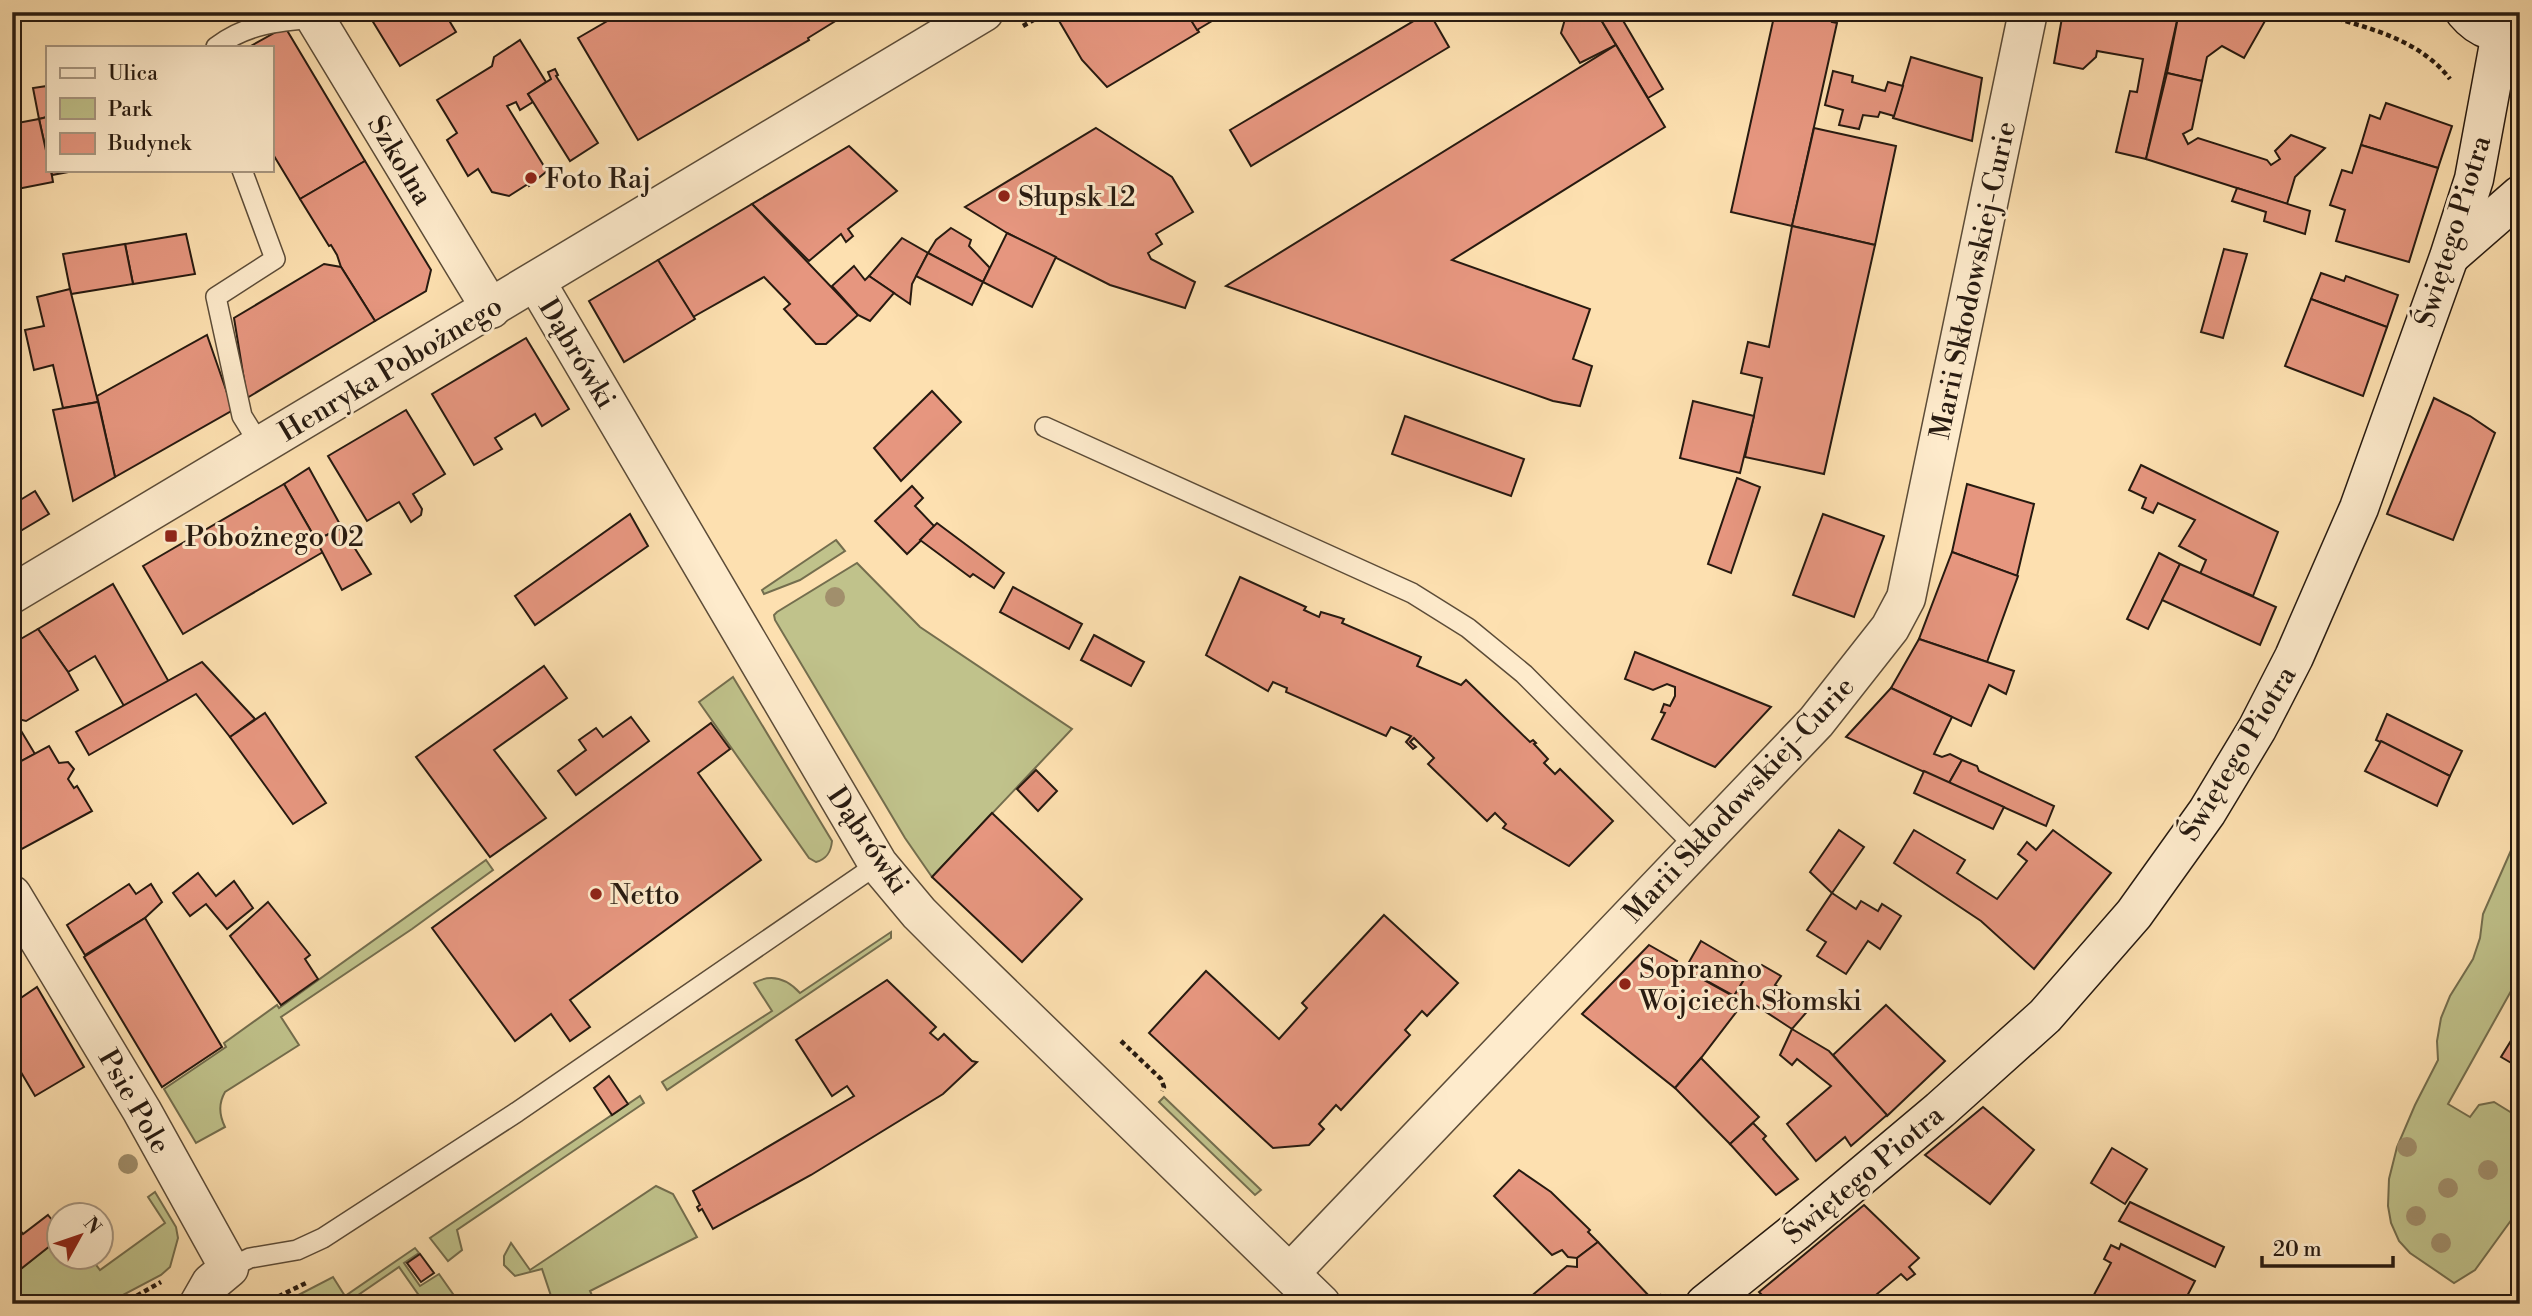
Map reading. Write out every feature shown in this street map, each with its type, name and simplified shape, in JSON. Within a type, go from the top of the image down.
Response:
[{"type":"street","name":"Henryka Pobożnego","points":[[12,594],[984,12]]},
{"type":"street","name":"Marii Skłodowskiej-Curie","points":[[1290,1273],[1816,722],[1891,628],[1906,598],[2028,12]]},
{"type":"street","points":[[2465,12],[2475,23],[2487,30],[2510,31]]},
{"type":"street","name":"Szkolna","points":[[316,15],[491,309]]},
{"type":"street","name":"Świętego Piotra","points":[[1705,1304],[1940,1110],[2045,1016],[2134,914],[2207,812],[2257,729],[2294,657],[2359,508],[2449,257],[2474,179],[2510,31]]},
{"type":"street","points":[[2449,257],[2520,195]]},
{"type":"street","name":"Dąbrówki","points":[[536,282],[878,864],[919,913],[948,942],[1321,1304]]},
{"type":"street","name":"Psie Pole","points":[[12,895],[142,1111],[229,1268]]},
{"type":"street","points":[[199,1304],[211,1283],[229,1268]]},
{"type":"lane","points":[[217,46],[232,36],[264,23],[316,15]]},
{"type":"lane","points":[[243,172],[275,259],[216,298],[242,416],[260,445]]},
{"type":"lane","points":[[1045,427],[1412,593],[1468,628],[1524,674],[1696,847]]},
{"type":"lane","points":[[229,1268],[250,1258],[297,1250],[323,1238],[517,1112],[878,864]]},
{"type":"path","points":[[2313,12],[2371,29],[2411,46],[2430,58],[2457,89]]},
{"type":"path","points":[[1121,1041],[1161,1079],[1164,1087],[1160,1094]]},
{"type":"path","points":[[263,1304],[312,1280]]},
{"type":"path","points":[[1652,1304],[1667,1292]]},
{"type":"green space","points":[[836,540],[845,551],[800,580],[764,594],[762,590]]},
{"type":"green space","points":[[857,563],[920,627],[1072,729],[932,877],[905,838],[775,620],[774,615],[777,612]]},
{"type":"green space","points":[[733,677],[832,841],[828,854],[820,861],[809,858],[699,702]]},
{"type":"green space","points":[[2520,830],[2520,975],[2448,1104],[2470,1117],[2479,1105],[2494,1102],[2520,1118],[2520,1208],[2475,1270],[2454,1283],[2410,1253],[2399,1241],[2391,1223],[2388,1206],[2389,1179],[2397,1147],[2438,1060],[2437,1041],[2441,1018],[2450,996],[2473,959],[2480,938],[2483,914]]},
{"type":"green space","points":[[486,860],[493,870],[412,929],[281,1017],[299,1045],[225,1092],[220,1110],[225,1127],[196,1143],[164,1089],[226,1047],[224,1043],[277,1005],[279,1008]]},
{"type":"green space","points":[[891,932],[891,938],[667,1090],[662,1082],[772,1011],[754,983],[767,978],[779,979],[800,993]]},
{"type":"green space","points":[[640,1096],[644,1103],[457,1230],[462,1250],[448,1261],[430,1238]]},
{"type":"green space","points":[[1164,1097],[1261,1190],[1255,1195],[1159,1102]]},
{"type":"green space","points":[[656,1186],[673,1194],[697,1237],[590,1291],[596,1304],[539,1304],[552,1299],[542,1269],[515,1276],[504,1265],[504,1256],[511,1243],[530,1270]]},
{"type":"green space","points":[[155,1192],[176,1227],[178,1238],[170,1267],[161,1275],[106,1304],[12,1304],[12,1276],[46,1249],[46,1270],[116,1270],[116,1258],[165,1223],[148,1197]]},
{"type":"green space","points":[[415,1248],[419,1253],[404,1263],[420,1286],[439,1274],[460,1304],[425,1304],[399,1267],[345,1304],[281,1304],[333,1277],[345,1296]]},
{"type":"building","points":[[367,12],[444,12],[456,32],[400,66]]},
{"type":"building","points":[[623,12],[850,12],[808,38],[809,40],[638,140],[578,38]]},
{"type":"building","points":[[1070,12],[1186,12],[1199,32],[1107,87],[1082,60],[1058,19]]},
{"type":"building","points":[[1186,12],[1227,12],[1197,30]]},
{"type":"building","points":[[1429,12],[1449,47],[1251,166],[1230,130]]},
{"type":"building","points":[[1567,12],[1601,12],[1600,18],[1616,45],[1580,63],[1561,33]]},
{"type":"building","points":[[1601,12],[1618,12],[1663,89],[1648,98],[1600,18]]},
{"type":"building","points":[[1775,12],[1789,12],[1817,19],[1818,12],[1835,12],[1832,22],[1837,23],[1792,226],[1731,212]]},
{"type":"building","points":[[2063,12],[2179,12],[2146,159],[2116,152],[2130,91],[2137,92],[2143,59],[2097,51],[2096,57],[2083,69],[2054,63]]},
{"type":"building","points":[[2179,12],[2249,12],[2265,21],[2244,58],[2222,46],[2207,57],[2202,81],[2167,73]]},
{"type":"building","points":[[285,27],[365,161],[300,199],[273,154],[273,46],[251,46]]},
{"type":"building","points":[[520,40],[546,82],[528,94],[533,102],[520,110],[516,102],[507,106],[547,171],[529,186],[528,184],[509,196],[492,192],[478,169],[468,176],[447,140],[457,133],[437,100],[492,66],[494,57]]},
{"type":"building","points":[[1616,45],[1665,127],[1452,260],[1590,309],[1573,359],[1592,366],[1580,406],[1553,401],[1226,286]]},
{"type":"building","points":[[1911,57],[1982,78],[1972,141],[1893,118]]},
{"type":"building","points":[[555,69],[558,75],[556,76],[598,143],[570,161],[528,94],[551,79],[548,72]]},
{"type":"building","points":[[1833,71],[1853,76],[1852,82],[1885,91],[1888,82],[1903,86],[1894,116],[1880,112],[1878,117],[1863,115],[1859,129],[1839,125],[1843,110],[1825,105]]},
{"type":"building","points":[[2167,73],[2202,81],[2192,129],[2183,134],[2188,144],[2198,138],[2267,160],[2271,165],[2280,159],[2275,151],[2291,135],[2325,148],[2295,177],[2287,204],[2146,159]]},
{"type":"building","points":[[46,86],[46,117],[39,119],[33,88]]},
{"type":"building","points":[[2386,103],[2452,126],[2438,168],[2361,145],[2370,115],[2380,119]]},
{"type":"building","points":[[46,117],[46,150],[39,119]]},
{"type":"building","points":[[39,119],[46,150],[46,172],[51,172],[53,182],[12,190],[12,124]]},
{"type":"building","points":[[1096,128],[1172,177],[1193,212],[1156,234],[1162,244],[1148,253],[1151,259],[1195,282],[1185,308],[1110,285],[1007,233],[965,207]]},
{"type":"building","points":[[1814,128],[1896,146],[1875,245],[1792,226]]},
{"type":"building","points":[[2361,145],[2438,168],[2409,262],[2336,241],[2345,210],[2330,205],[2342,170],[2352,173]]},
{"type":"building","points":[[849,146],[897,191],[848,229],[853,236],[846,242],[841,234],[809,261],[752,204]]},
{"type":"building","points":[[365,161],[431,270],[426,291],[375,321],[341,267],[331,245],[329,246],[300,199]]},
{"type":"building","points":[[2237,188],[2310,211],[2305,234],[2264,221],[2266,212],[2232,201]]},
{"type":"building","points":[[752,204],[858,315],[826,344],[816,344],[784,309],[790,304],[764,277],[693,317],[658,260]]},
{"type":"building","points":[[1792,226],[1875,245],[1824,474],[1745,457],[1762,378],[1741,373],[1748,342],[1769,347]]},
{"type":"building","points":[[951,228],[971,240],[969,246],[990,268],[983,282],[928,253],[936,240]]},
{"type":"building","points":[[1007,233],[1056,257],[1032,307],[983,282]]},
{"type":"building","points":[[186,234],[195,274],[133,284],[125,244]]},
{"type":"building","points":[[902,238],[928,253],[912,284],[910,304],[869,276]]},
{"type":"building","points":[[125,244],[133,284],[71,294],[63,254]]},
{"type":"building","points":[[2224,249],[2247,254],[2223,338],[2201,332]]},
{"type":"building","points":[[928,253],[983,282],[972,305],[916,276]]},
{"type":"building","points":[[658,260],[695,319],[624,362],[589,301]]},
{"type":"building","points":[[324,264],[341,267],[375,321],[247,398],[234,318]]},
{"type":"building","points":[[854,266],[865,280],[869,276],[894,293],[870,321],[858,315],[832,286]]},
{"type":"building","points":[[2321,273],[2344,281],[2346,276],[2398,295],[2387,327],[2311,299]]},
{"type":"building","points":[[70,289],[98,402],[63,408],[53,365],[34,370],[25,330],[44,326],[37,297]]},
{"type":"building","points":[[2311,299],[2387,327],[2363,396],[2285,366]]},
{"type":"building","points":[[207,335],[233,410],[115,477],[97,396]]},
{"type":"building","points":[[526,338],[569,409],[542,426],[535,414],[495,438],[502,449],[474,465],[432,394]]},
{"type":"building","points":[[932,391],[961,422],[901,481],[874,448]]},
{"type":"building","points":[[2434,398],[2470,416],[2495,433],[2453,540],[2387,514]]},
{"type":"building","points":[[1693,401],[1754,416],[1740,473],[1680,458]]},
{"type":"building","points":[[98,402],[115,477],[73,501],[53,410]]},
{"type":"building","points":[[406,410],[445,474],[413,494],[422,509],[421,515],[411,522],[399,502],[367,521],[328,456]]},
{"type":"building","points":[[1405,416],[1524,459],[1511,496],[1392,454]]},
{"type":"building","points":[[2141,465],[2278,532],[2253,596],[2200,574],[2206,560],[2179,546],[2195,520],[2158,503],[2153,513],[2142,508],[2146,498],[2129,490]]},
{"type":"building","points":[[309,468],[342,528],[316,540],[284,484]]},
{"type":"building","points":[[1737,478],[1760,487],[1731,573],[1708,564]]},
{"type":"building","points":[[284,484],[323,552],[183,634],[143,566]]},
{"type":"building","points":[[1967,484],[2034,504],[2017,576],[1952,552]]},
{"type":"building","points":[[912,486],[923,498],[915,506],[935,527],[907,554],[875,521]]},
{"type":"building","points":[[35,491],[49,514],[12,536],[12,505]]},
{"type":"building","points":[[630,514],[648,546],[535,625],[515,596]]},
{"type":"building","points":[[1823,514],[1884,536],[1854,617],[1793,595]]},
{"type":"building","points":[[937,523],[1004,573],[994,588],[973,574],[970,577],[920,540]]},
{"type":"building","points":[[342,528],[371,574],[342,590],[316,540]]},
{"type":"building","points":[[1952,552],[2018,576],[1987,662],[1919,639]]},
{"type":"building","points":[[2159,553],[2180,564],[2148,629],[2127,619]]},
{"type":"building","points":[[2180,564],[2276,607],[2260,645],[2162,600]]},
{"type":"building","points":[[1240,577],[1306,607],[1304,610],[1319,617],[1321,612],[1344,619],[1342,623],[1421,657],[1417,666],[1461,685],[1466,680],[1530,742],[1533,740],[1536,743],[1534,744],[1548,759],[1544,763],[1555,774],[1560,769],[1613,821],[1569,866],[1503,828],[1506,824],[1495,813],[1487,821],[1428,764],[1434,758],[1414,738],[1410,742],[1416,747],[1413,749],[1406,742],[1411,736],[1391,727],[1386,736],[1286,692],[1287,688],[1273,682],[1268,691],[1206,655]]},
{"type":"building","points":[[113,584],[169,682],[124,706],[95,656],[68,672],[38,629]]},
{"type":"building","points":[[1013,587],[1082,624],[1069,649],[1000,612]]},
{"type":"building","points":[[38,629],[78,690],[26,721],[12,721],[12,644]]},
{"type":"building","points":[[1094,635],[1144,662],[1131,686],[1081,660]]},
{"type":"building","points":[[1919,639],[2014,671],[2006,694],[1989,685],[1971,726],[1891,688]]},
{"type":"building","points":[[1635,652],[1771,707],[1715,767],[1652,739],[1665,713],[1661,712],[1664,704],[1670,706],[1675,696],[1675,687],[1667,684],[1653,690],[1625,679]]},
{"type":"building","points":[[202,662],[255,719],[230,737],[196,694],[89,755],[76,732]]},
{"type":"building","points":[[544,666],[567,698],[494,750],[546,818],[490,857],[416,757]]},
{"type":"building","points":[[1891,688],[1952,717],[1934,754],[1942,757],[1950,754],[1962,760],[1949,783],[1846,737]]},
{"type":"building","points":[[265,713],[326,803],[293,824],[230,737]]},
{"type":"building","points":[[2387,714],[2462,751],[2450,776],[2376,740]]},
{"type":"building","points":[[631,717],[649,741],[576,795],[558,771],[586,750],[579,740],[596,728],[603,737]]},
{"type":"building","points":[[12,722],[17,724],[35,754],[12,766]]},
{"type":"building","name":"Netto","points":[[711,723],[730,749],[698,773],[761,860],[570,1000],[590,1027],[570,1041],[551,1014],[515,1041],[432,928]]},
{"type":"building","points":[[2381,741],[2450,776],[2437,806],[2365,771]]},
{"type":"building","points":[[49,746],[59,763],[68,762],[74,769],[68,779],[74,788],[77,786],[92,811],[20,850],[12,838],[12,766]]},
{"type":"building","points":[[1962,760],[1977,766],[1979,771],[2054,806],[2046,826],[1949,783]]},
{"type":"building","points":[[1036,770],[1057,791],[1038,811],[1017,789]]},
{"type":"building","points":[[1924,771],[2004,807],[1993,829],[1914,793]]},
{"type":"building","points":[[992,813],[1082,899],[1022,962],[932,877]]},
{"type":"building","points":[[1839,830],[1864,847],[1832,893],[1810,872]]},
{"type":"building","points":[[1914,830],[1965,860],[1957,873],[1997,899],[2027,861],[2018,854],[2027,842],[2036,850],[2053,830],[2111,873],[2034,969],[1981,921],[1894,863]]},
{"type":"building","points":[[198,873],[216,896],[234,881],[253,908],[227,929],[206,904],[190,916],[173,893]]},
{"type":"building","points":[[129,884],[136,894],[151,884],[162,902],[145,918],[85,955],[67,925]]},
{"type":"building","points":[[1832,893],[1856,909],[1861,901],[1878,911],[1882,904],[1901,916],[1880,949],[1868,941],[1846,974],[1817,956],[1826,942],[1807,930]]},
{"type":"building","points":[[268,902],[310,955],[305,959],[318,979],[281,1005],[230,936]]},
{"type":"building","points":[[1384,915],[1458,983],[1427,1016],[1422,1011],[1405,1030],[1410,1035],[1341,1110],[1336,1105],[1319,1124],[1324,1129],[1309,1145],[1273,1148],[1149,1033],[1206,971],[1279,1039],[1307,1008],[1302,1003]]},
{"type":"building","points":[[145,918],[222,1047],[162,1087],[84,957]]},
{"type":"building","points":[[1701,941],[1750,970],[1734,996],[1685,969]]},
{"type":"building","points":[[1649,945],[1677,961],[1676,964],[1744,1002],[1675,1088],[1582,1014]]},
{"type":"building","points":[[1762,965],[1781,976],[1775,985],[1811,1007],[1792,1029],[1746,999],[1744,1002],[1734,996],[1750,970],[1756,974]]},
{"type":"building","points":[[887,980],[936,1027],[930,1033],[938,1040],[944,1034],[972,1061],[977,1062],[943,1094],[811,1175],[713,1229],[702,1209],[699,1211],[697,1207],[700,1205],[693,1191],[854,1096],[847,1086],[832,1096],[796,1040]]},
{"type":"building","points":[[37,987],[84,1067],[35,1096],[12,1057],[12,1004]]},
{"type":"building","points":[[1886,1005],[1945,1061],[1887,1116],[1833,1055]]},
{"type":"building","points":[[2520,1026],[2520,1068],[2501,1057]]},
{"type":"building","points":[[1792,1029],[1829,1051],[1887,1115],[1851,1146],[1845,1137],[1816,1161],[1787,1124],[1831,1086],[1797,1059],[1792,1065],[1780,1055]]},
{"type":"building","points":[[1701,1058],[1759,1117],[1730,1144],[1675,1088]]},
{"type":"building","points":[[609,1076],[628,1104],[612,1115],[594,1088]]},
{"type":"building","points":[[1983,1107],[2034,1150],[1990,1204],[1925,1155]]},
{"type":"building","points":[[1753,1123],[1766,1136],[1763,1139],[1798,1179],[1776,1195],[1730,1144]]},
{"type":"building","points":[[2112,1148],[2147,1169],[2125,1204],[2091,1183]]},
{"type":"building","points":[[1519,1170],[1551,1192],[1590,1230],[1588,1232],[1598,1242],[1577,1258],[1568,1257],[1562,1250],[1552,1255],[1494,1196]]},
{"type":"building","points":[[2130,1202],[2224,1247],[2215,1267],[2119,1221]]},
{"type":"building","points":[[1864,1205],[1919,1258],[1909,1267],[1915,1274],[1907,1280],[1901,1274],[1877,1294],[1883,1301],[1880,1304],[1771,1304],[1759,1292]]},
{"type":"building","points":[[46,1217],[46,1249],[12,1276],[12,1219],[23,1234]]},
{"type":"building","points":[[1598,1242],[1651,1298],[1644,1304],[1522,1304],[1567,1266],[1577,1267],[1577,1258]]},
{"type":"building","points":[[2121,1244],[2195,1281],[2185,1300],[2178,1296],[2174,1304],[2089,1304],[2111,1263],[2104,1259],[2111,1245],[2119,1249]]},
{"type":"building","points":[[420,1254],[434,1273],[421,1282],[407,1263]]},
{"type":"place","name":"Foto Raj","points":[[531,178]]},
{"type":"place","name":"Słupsk 12","points":[[1004,196]]},
{"type":"place","name":"Pobożnego 02","points":[[171,536]]},
{"type":"place","name":"Netto","points":[[596,894]]},
{"type":"place","name":"Sopranno Wojciech Słomski","points":[[1625,984]]}]
